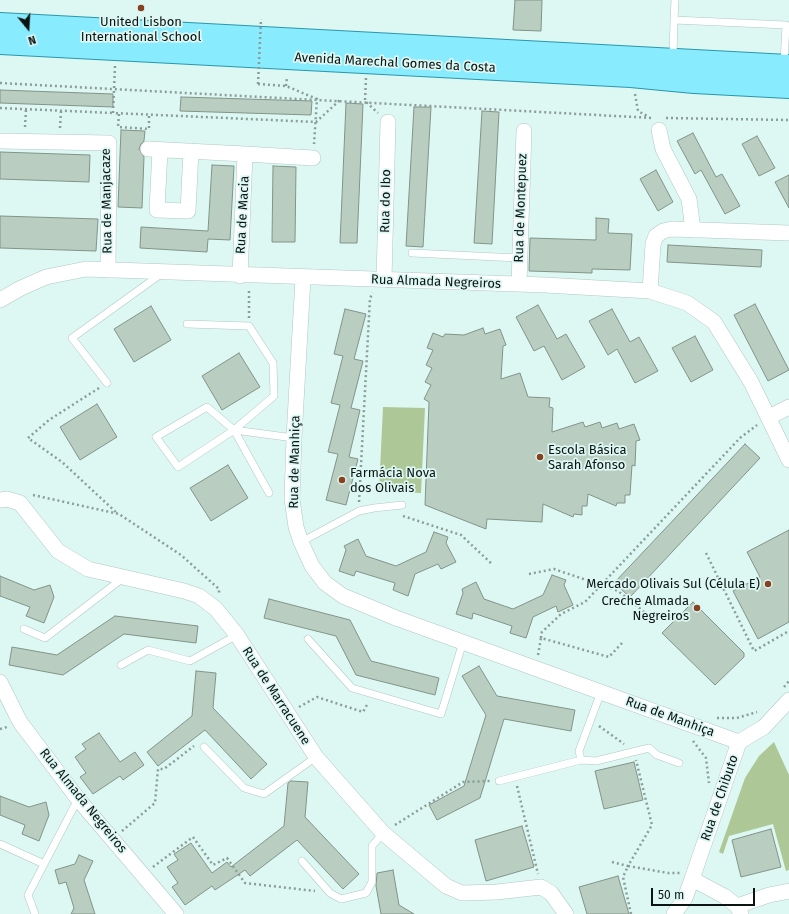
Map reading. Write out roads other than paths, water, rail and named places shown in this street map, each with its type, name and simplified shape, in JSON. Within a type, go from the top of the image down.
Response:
[{"type":"main road","name":"Avenida Marechal Gomes da Costa","points":[[0,24],[787,65]]},
{"type":"main road","name":"Avenida Marechal Gomes da Costa","points":[[0,43],[645,76],[694,82],[789,87]]},
{"type":"street","points":[[658,121],[663,149],[689,199],[693,230]]},
{"type":"street","name":"Rua do Ibo","points":[[384,280],[388,122]]},
{"type":"street","name":"Rua de Montepuez","points":[[519,284],[524,131]]},
{"type":"street","name":"Rua de Manjacaze","points":[[0,141],[109,143],[108,270]]},
{"type":"street","points":[[191,151],[188,212],[157,210],[154,149],[191,151],[245,154],[313,158]]},
{"type":"street","name":"Rua de Macia","points":[[244,276],[245,154]]},
{"type":"street","points":[[650,291],[653,244],[656,236],[663,231],[672,229],[789,233]]},
{"type":"street","name":"Rua Almada Negreiros","points":[[0,300],[21,288],[46,278],[86,269],[244,276],[519,284],[650,291],[687,303],[714,322],[752,382],[789,460]]},
{"type":"street","name":"Rua de Manhiça","points":[[303,278],[292,499],[300,542],[318,575],[343,596],[463,642],[739,742]]},
{"type":"street","points":[[768,417],[789,407]]},
{"type":"street","name":"Rua de Marracuene","points":[[3,499],[20,503],[58,550],[88,569],[199,596],[216,609],[237,635],[316,757],[383,833],[446,886],[462,892],[497,892],[541,886],[551,893],[566,914]]},
{"type":"street","name":"Rua Almada Negreiros","points":[[0,682],[20,722],[78,799],[175,914]]},
{"type":"street","name":"Rua de Chibuto","points":[[674,914],[685,898],[684,877],[739,742],[764,728],[784,696]]},
{"type":"street","points":[[684,877],[724,896],[740,910],[769,895],[789,891]]},
{"type":"lane","points":[[673,59],[675,0]]},
{"type":"lane","points":[[674,20],[786,25],[787,65]]},
{"type":"lane","points":[[412,253],[519,258]]},
{"type":"lane","points":[[107,383],[72,338],[163,272]]},
{"type":"lane","points":[[187,324],[249,326],[273,363],[274,396],[234,430],[178,467],[156,437],[206,407],[234,430],[269,493]]},
{"type":"lane","points":[[234,430],[294,438]]},
{"type":"lane","points":[[300,542],[359,512],[374,508],[402,505]]},
{"type":"lane","points":[[24,629],[45,638],[125,577]]},
{"type":"lane","name":"Rua de Marracuene","points":[[121,665],[148,650],[190,661],[237,635]]},
{"type":"lane","points":[[308,639],[352,688],[441,714],[463,642]]},
{"type":"lane","points":[[581,760],[579,751],[601,692]]},
{"type":"lane","name":"Rua de Marracuene","points":[[204,747],[244,788],[264,794],[316,757]]},
{"type":"lane","points":[[499,781],[581,760],[596,761],[649,748],[657,755],[679,763]]},
{"type":"lane","points":[[35,914],[28,895],[78,799]]},
{"type":"lane","points":[[302,861],[330,892],[341,899],[366,893],[372,882],[372,846],[383,833]]},
{"type":"lane","points":[[0,844],[44,864]]},
{"type":"place","name":"United Lisbon International School","points":[[141,8]]},
{"type":"place","name":"Escola Básica Sarah Afonso","points":[[540,457]]},
{"type":"place","name":"Farmácia Nova dos Olivais","points":[[342,480]]},
{"type":"place","name":"Mercado Olivais Sul (Célula E)","points":[[768,584]]},
{"type":"place","name":"Creche Almada Negreiros","points":[[697,608]]}]
